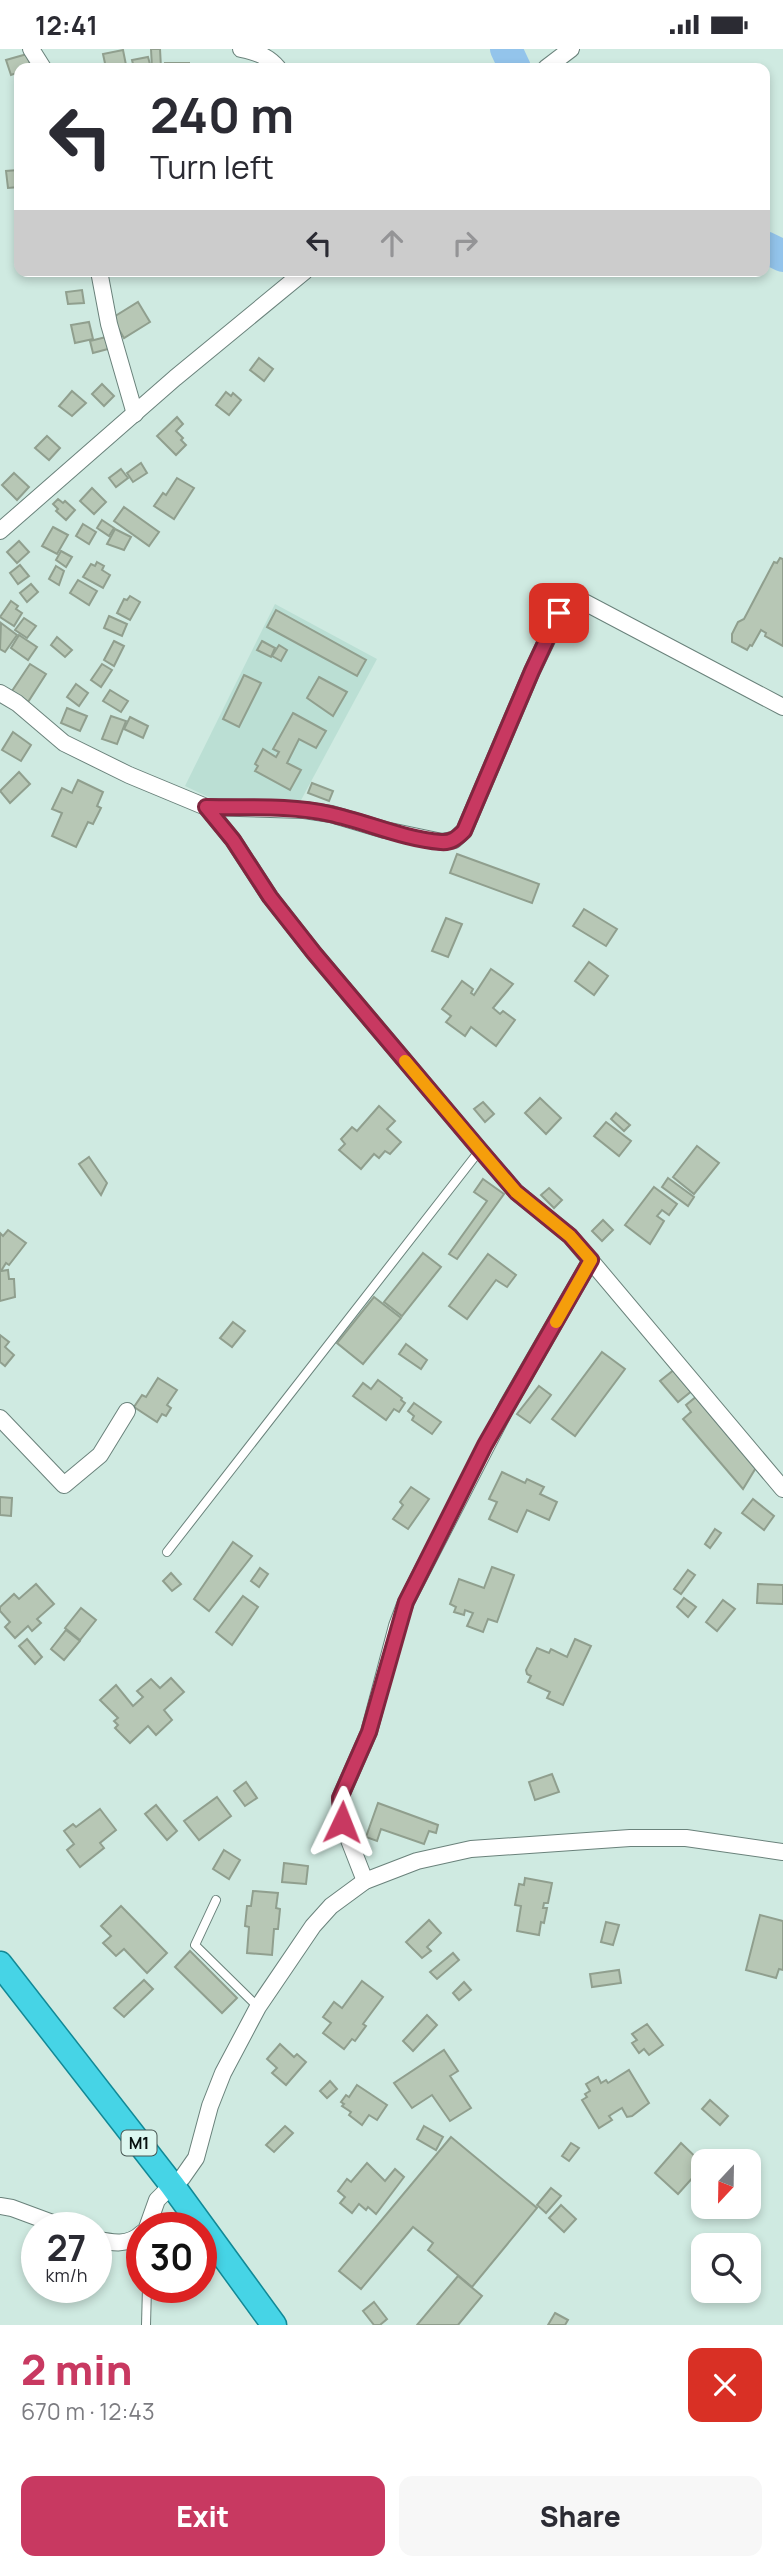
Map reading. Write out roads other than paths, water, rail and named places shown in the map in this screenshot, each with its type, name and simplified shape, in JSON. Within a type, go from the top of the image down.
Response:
[{"type":"highway","name":"M1","points":[[0,1964],[172,2185],[274,2325]]},
{"type":"street","points":[[241,49],[256,52],[274,63]]},
{"type":"street","points":[[553,63],[571,49]]},
{"type":"street","points":[[100,277],[108,324],[135,414]]},
{"type":"street","points":[[0,531],[298,277]]},
{"type":"street","points":[[0,693],[17,703],[64,743],[129,775],[206,807],[304,810],[331,814],[385,830],[442,842],[454,840],[464,831],[532,671],[569,594],[783,708]]},
{"type":"street","points":[[206,807],[314,953],[480,1150],[516,1192],[570,1236],[783,1489]]},
{"type":"street","points":[[365,1881],[342,1822],[340,1798],[369,1732],[406,1602],[494,1429],[591,1260]]},
{"type":"street","points":[[0,1418],[64,1485],[100,1455],[127,1411]]},
{"type":"street","points":[[153,2212],[157,2200],[182,2178],[196,2158],[210,2106],[223,2073],[258,2007],[313,1926],[331,1906],[365,1881],[417,1861],[471,1849],[616,1839],[686,1838],[783,1852]]},
{"type":"street","points":[[0,2206],[25,2212]]},
{"type":"lane","points":[[167,1552],[480,1150]]},
{"type":"lane","points":[[216,1901],[195,1945],[258,2007]]},
{"type":"lane","points":[[146,2325],[147,2303]]},
{"type":"waterway","points":[[506,49],[513,63]]},
{"type":"waterway","points":[[770,250],[783,256]]}]
